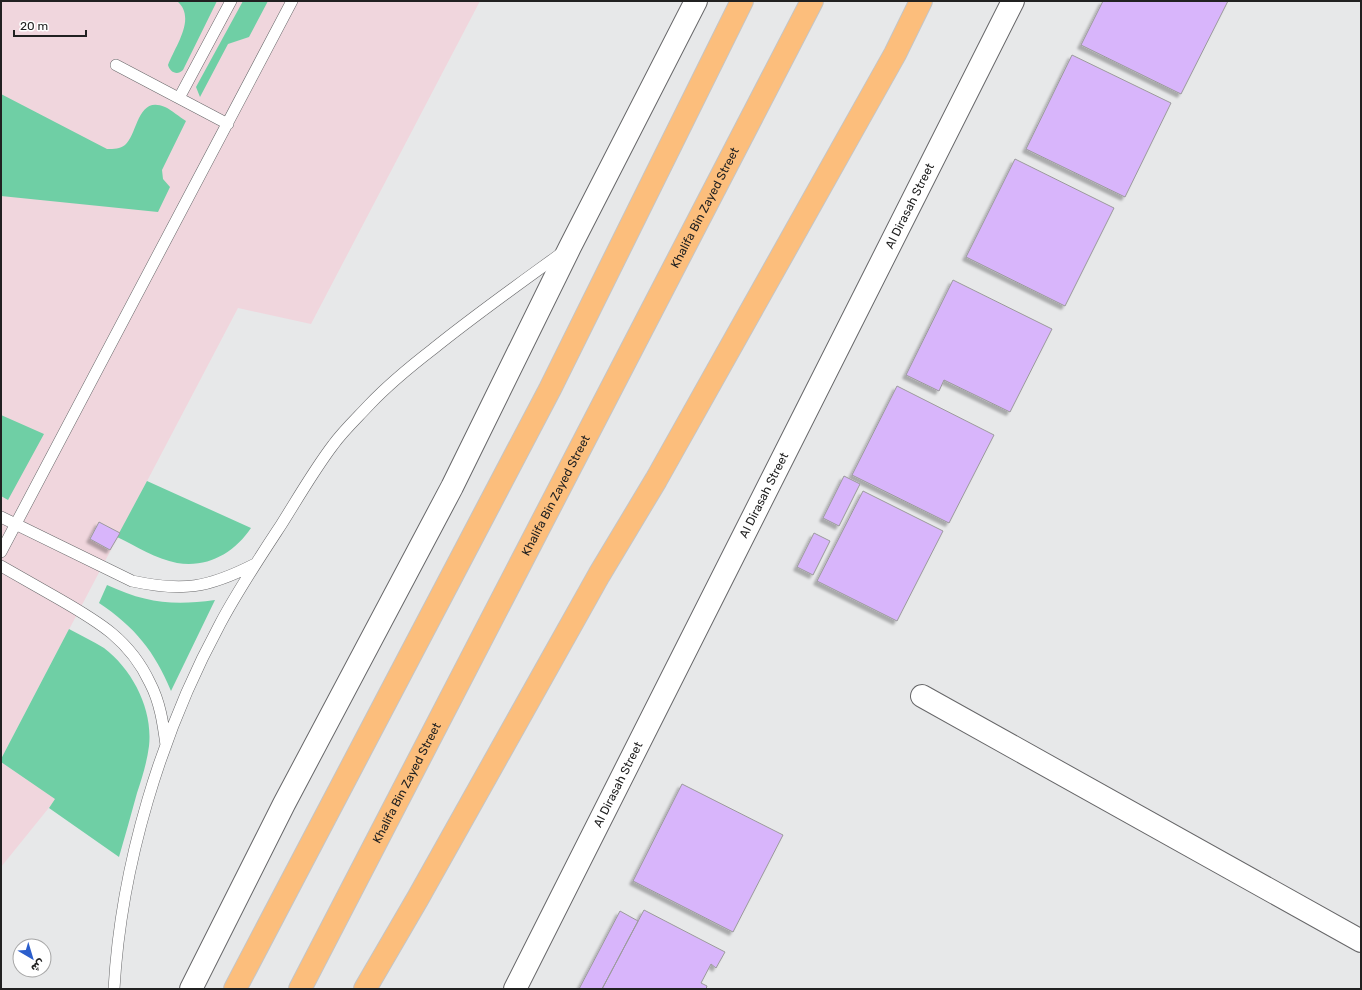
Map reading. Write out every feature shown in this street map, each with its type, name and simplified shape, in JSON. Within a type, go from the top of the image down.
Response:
[{"type":"highway","points":[[235,989],[550,390],[742,1]]},
{"type":"highway","name":"Khalifa Bin Zayed Street","points":[[300,989],[812,1]]},
{"type":"highway","points":[[364,989],[422,891],[599,575],[656,480],[894,54],[921,1]]},
{"type":"street","points":[[191,989],[284,804],[452,487],[570,247],[696,1]]},
{"type":"street","name":"Al Dirasah Street","points":[[515,989],[1013,1]]},
{"type":"street","points":[[922,696],[1361,941]]},
{"type":"lane","points":[[179,98],[231,1]]},
{"type":"lane","points":[[1,552],[292,1]]},
{"type":"lane","points":[[116,65],[228,124]]},
{"type":"lane","points":[[114,989],[120,926],[128,880],[151,790],[194,676],[220,624],[255,564],[333,445],[370,403],[413,364],[473,316],[570,247]]},
{"type":"lane","points":[[1,517],[132,581],[150,585],[186,587],[203,585],[220,580],[255,564]]},
{"type":"lane","points":[[1,566],[100,623],[128,648],[140,664],[158,703],[164,724],[166,747]]},
{"type":"shaded area","points":[[1,1],[480,1],[311,324],[238,308],[1,759]]},
{"type":"shaded area","points":[[1,762],[56,799],[1,867]]},
{"type":"green space","points":[[177,1],[217,1],[183,70],[176,73],[172,71],[168,65],[183,32],[185,24],[183,8]]},
{"type":"green space","points":[[243,1],[268,1],[249,37],[228,44],[200,97],[196,87]]},
{"type":"green space","points":[[1,94],[107,149],[119,148],[125,145],[133,133],[139,117],[149,106],[156,105],[165,107],[186,121],[162,170],[163,179],[170,187],[158,212],[1,196]]},
{"type":"green space","points":[[1,415],[44,434],[8,500],[1,496]]},
{"type":"green space","points":[[147,481],[251,528],[237,545],[210,561],[188,564],[177,563],[154,555],[117,537]]},
{"type":"green space","points":[[107,585],[134,596],[160,602],[186,603],[215,600],[171,691],[158,664],[142,641],[123,621],[99,603]]},
{"type":"green space","points":[[69,629],[104,648],[124,668],[139,692],[148,719],[149,746],[147,758],[119,857],[49,808],[55,799],[1,762],[1,759]]},
{"type":"building","points":[[1103,1],[1228,1],[1181,94],[1081,45]]},
{"type":"building","points":[[1072,55],[1171,103],[1125,197],[1026,149]]},
{"type":"building","points":[[1015,159],[1114,208],[1065,306],[966,257]]},
{"type":"building","points":[[953,280],[1052,329],[1010,412],[944,380],[939,391],[906,375]]},
{"type":"building","points":[[897,386],[994,435],[949,523],[852,475]]},
{"type":"building","points":[[844,476],[860,484],[839,526],[823,518]]},
{"type":"building","points":[[863,491],[943,531],[897,621],[817,581]]},
{"type":"building","points":[[99,522],[120,533],[110,550],[90,539]]},
{"type":"building","points":[[814,533],[830,541],[813,575],[797,567]]},
{"type":"building","points":[[682,784],[783,835],[733,932],[633,881]]},
{"type":"building","points":[[644,910],[725,952],[716,968],[711,964],[701,983],[707,986],[706,989],[602,989]]},
{"type":"building","points":[[620,911],[638,921],[602,989],[579,989]]}]
